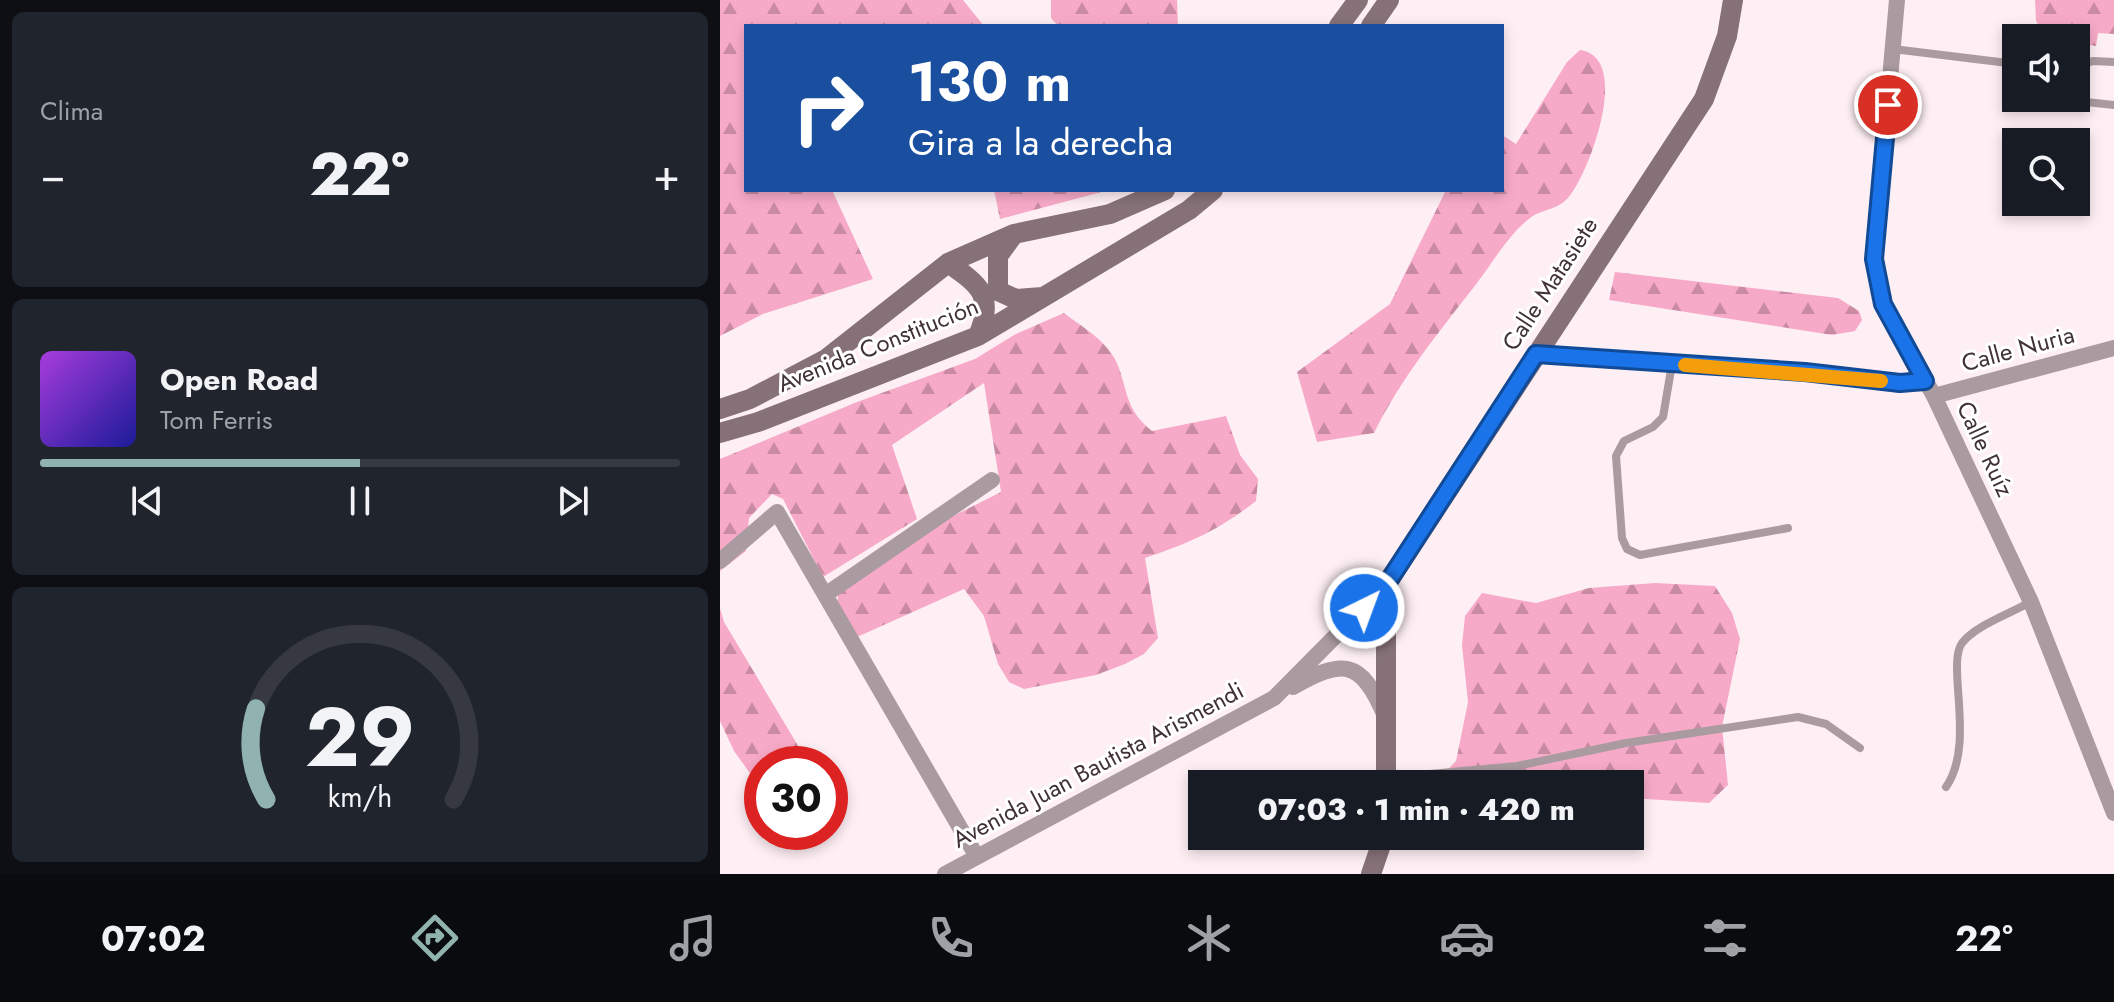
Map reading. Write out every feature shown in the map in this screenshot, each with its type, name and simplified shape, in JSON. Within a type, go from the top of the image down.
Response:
[{"type":"street","points":[[1340,24],[1358,0]]},
{"type":"street","points":[[1372,24],[1389,0]]},
{"type":"street","name":"Calle Matasiete","points":[[1386,585],[1704,99],[1727,36],[1733,0]]},
{"type":"street","name":"Calle Ruíz","points":[[1897,0],[1874,259],[1883,304],[1934,396],[2031,602],[2114,813]]},
{"type":"street","name":"Avenida Constitución","points":[[720,409],[750,399],[826,359],[948,263],[1014,234],[1110,214],[1160,192]]},
{"type":"street","name":"Avenida Constitución","points":[[720,433],[758,422],[978,336],[1189,210],[1211,192]]},
{"type":"street","points":[[1014,234],[998,256],[998,291],[1016,299],[1046,296]]},
{"type":"street","points":[[948,263],[977,283],[984,296],[987,315],[978,336]]},
{"type":"street","name":"Calle Nuria","points":[[1934,396],[2114,348]]},
{"type":"street","points":[[1536,354],[1900,383],[1925,381]]},
{"type":"street","points":[[825,595],[992,480]]},
{"type":"street","points":[[720,561],[777,512],[977,857]]},
{"type":"street","points":[[1386,585],[1386,770]]},
{"type":"street","name":"Avenida Juan Bautista Arismendi","points":[[1274,698],[1386,585]]},
{"type":"street","name":"Avenida Juan Bautista Arismendi","points":[[945,874],[1336,666],[1364,676],[1386,719]]},
{"type":"street","points":[[1371,874],[1379,850]]},
{"type":"lane","points":[[1893,49],[2002,62]]},
{"type":"lane","points":[[2090,62],[2114,62]]},
{"type":"lane","points":[[2090,102],[2114,105]]},
{"type":"lane","points":[[1672,364],[1663,417],[1653,427],[1624,441],[1616,456],[1622,538],[1627,549],[1640,555],[1788,528]]},
{"type":"lane","points":[[1946,787],[1957,768],[1960,750],[1957,662],[1960,645],[1970,636],[2031,602]]},
{"type":"lane","points":[[1482,770],[1517,766],[1626,743],[1798,717],[1826,724],[1860,748]]},
{"type":"green space","points":[[720,0],[963,0],[982,24],[744,24],[744,192],[833,192],[873,279],[763,314],[720,336]]},
{"type":"green space","points":[[1051,0],[1177,0],[1178,24],[1056,24],[1051,18]]},
{"type":"green space","points":[[2035,0],[2114,0],[2114,34],[2098,33],[2096,46],[2090,45],[2090,24],[2038,24]]},
{"type":"green space","points":[[1580,50],[1596,57],[1603,73],[1605,94],[1595,142],[1577,185],[1564,202],[1530,218],[1508,240],[1408,374],[1374,433],[1317,442],[1297,372],[1390,304],[1445,192],[1504,192],[1504,136],[1516,144],[1567,62]]},
{"type":"green space","points":[[994,192],[1101,192],[1000,219]]},
{"type":"green space","points":[[1615,272],[1838,298],[1859,311],[1862,320],[1855,331],[1832,335],[1609,300]]},
{"type":"green space","points":[[1064,313],[1108,349],[1115,359],[1134,411],[1152,431],[1226,416],[1240,455],[1258,479],[1256,501],[1242,511],[1204,535],[1145,558],[1158,638],[1144,654],[1096,675],[1024,689],[1009,682],[998,664],[984,616],[964,589],[857,637],[837,611],[838,593],[935,525],[1001,492],[984,383],[892,445],[917,519],[823,577],[783,499],[772,494],[749,518],[746,551],[720,571],[720,459],[857,402],[975,359],[1014,335]]},
{"type":"green space","points":[[1655,583],[1715,586],[1732,613],[1740,639],[1722,727],[1728,785],[1709,803],[1644,799],[1644,770],[1447,770],[1456,761],[1468,702],[1462,645],[1465,616],[1482,593],[1536,603],[1589,588]]},
{"type":"green space","points":[[720,608],[724,622],[798,746],[744,746],[744,765],[720,721]]},
{"type":"slow traffic","points":[[1685,365],[1805,372],[1881,381]]},
{"type":"route","points":[[1364,608],[1386,585],[1536,354],[1805,372],[1900,383],[1925,381],[1883,304],[1874,259],[1888,105]]}]
